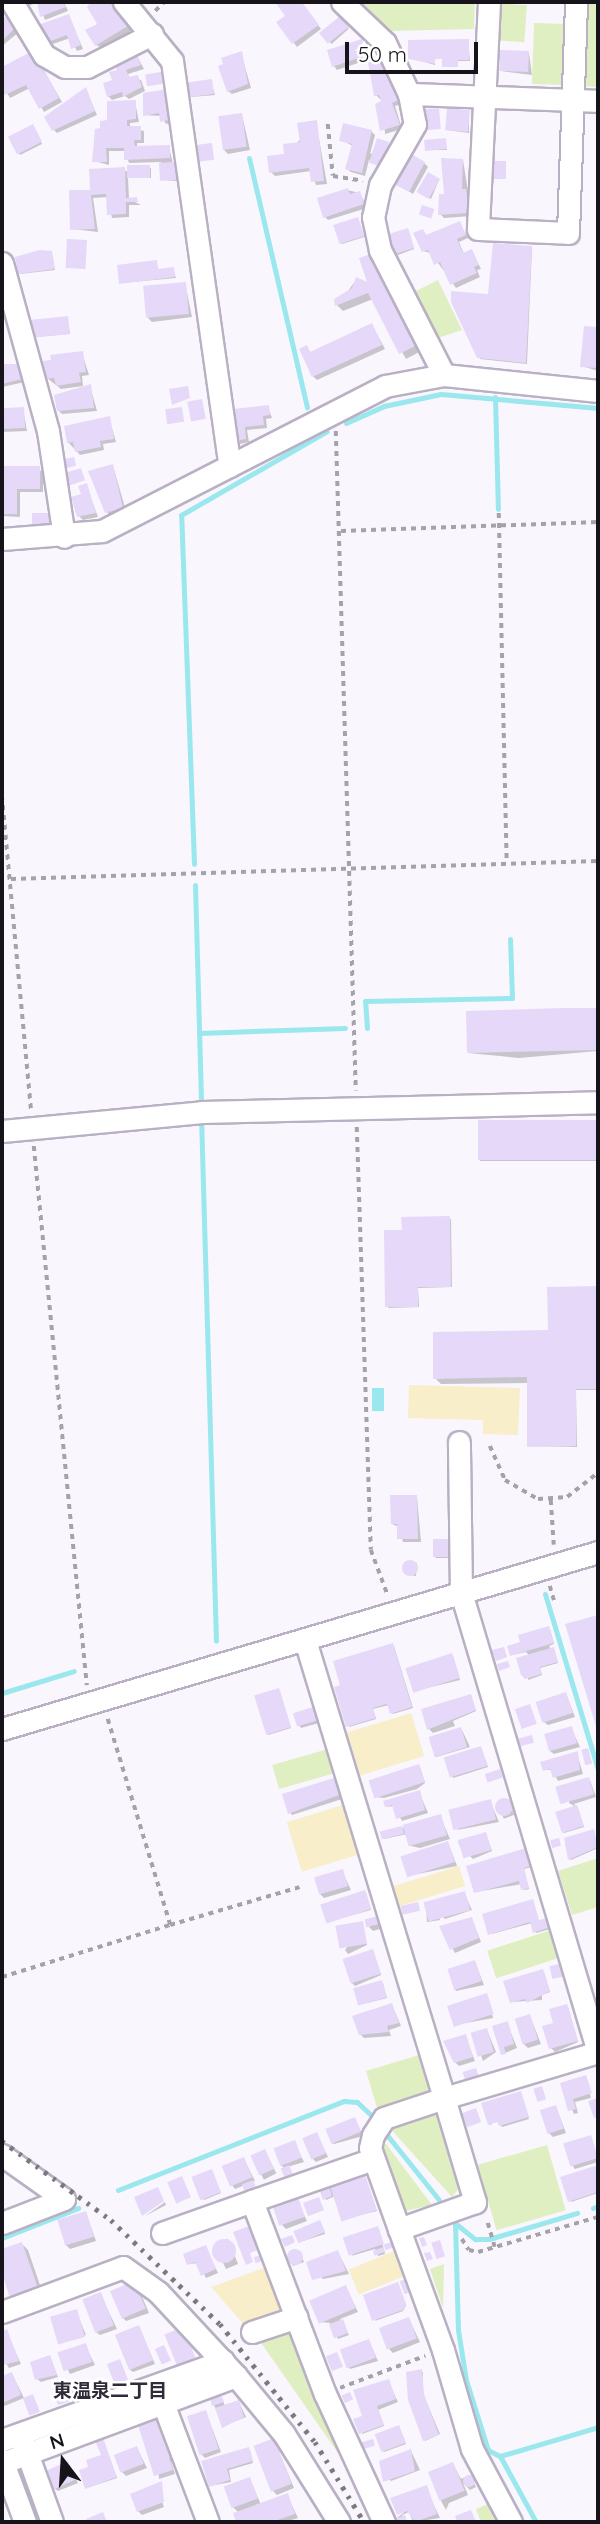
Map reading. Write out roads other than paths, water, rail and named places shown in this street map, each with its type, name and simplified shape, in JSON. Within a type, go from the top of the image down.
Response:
[{"type":"street","points":[[12,2],[44,55],[65,67],[87,67],[152,34]]},
{"type":"street","points":[[124,2],[172,61],[230,466]]},
{"type":"street","points":[[342,2],[385,43],[409,94],[415,124],[380,185],[373,217],[380,250],[444,375]]},
{"type":"street","points":[[489,2],[478,229],[568,233],[576,2]]},
{"type":"street","points":[[409,94],[598,101]]},
{"type":"street","points":[[2,263],[48,431],[64,537]]},
{"type":"street","points":[[2,539],[64,537],[102,531],[384,386],[444,375],[598,391]]},
{"type":"street","points":[[2,1131],[202,1112],[598,1102]]},
{"type":"street","points":[[459,1442],[461,1592],[598,2052],[384,2118],[373,2135],[373,2159],[443,2350],[472,2449],[511,2522]]},
{"type":"street","points":[[2,1729],[598,1552]]},
{"type":"street","points":[[305,1640],[475,2202],[398,2229]]},
{"type":"street","points":[[2,2155],[64,2199],[2,2223]]},
{"type":"street","points":[[162,2233],[373,2159]]},
{"type":"street","points":[[252,2201],[325,2394],[384,2522]]},
{"type":"street","points":[[2,2312],[123,2267],[158,2292],[229,2368],[284,2434],[339,2522]]},
{"type":"street","points":[[252,2332],[297,2317]]},
{"type":"street","points":[[25,2522],[2,2462],[27,2454],[160,2394],[229,2368]]},
{"type":"street","points":[[52,2522],[27,2454],[11,2437],[160,2394]]},
{"type":"street","points":[[160,2394],[208,2522]]},
{"type":"water","points":[[372,1388],[384,1388],[384,1411],[372,1411]]},
{"type":"waterway","points":[[249,158],[307,407]]},
{"type":"waterway","points":[[346,423],[384,406],[441,394],[598,408]]},
{"type":"waterway","points":[[495,397],[498,509]]},
{"type":"waterway","points":[[194,864],[181,515],[327,431]]},
{"type":"waterway","points":[[195,885],[201,1106]]},
{"type":"waterway","points":[[367,1028],[365,1001],[512,998],[510,939]]},
{"type":"waterway","points":[[199,1033],[345,1028]]},
{"type":"waterway","points":[[201,1115],[216,1641]]},
{"type":"waterway","points":[[545,1594],[598,1769]]},
{"type":"waterway","points":[[2,1693],[74,1671]]},
{"type":"waterway","points":[[118,2190],[344,2101],[357,2102],[370,2114]]},
{"type":"waterway","points":[[387,2135],[439,2200]]},
{"type":"waterway","points":[[593,2208],[598,2206]]},
{"type":"waterway","points":[[2,2238],[78,2208]]},
{"type":"waterway","points":[[455,2223],[475,2239],[489,2239],[577,2213]]},
{"type":"waterway","points":[[455,2223],[458,2330],[466,2380],[488,2450],[500,2456],[536,2522]]},
{"type":"waterway","points":[[500,2456],[598,2427]]},
{"type":"railway","points":[[2,2141],[111,2220],[220,2324],[315,2442],[364,2522]]},
{"type":"district","name":"東温泉二丁目","points":[[110,2391]]}]
